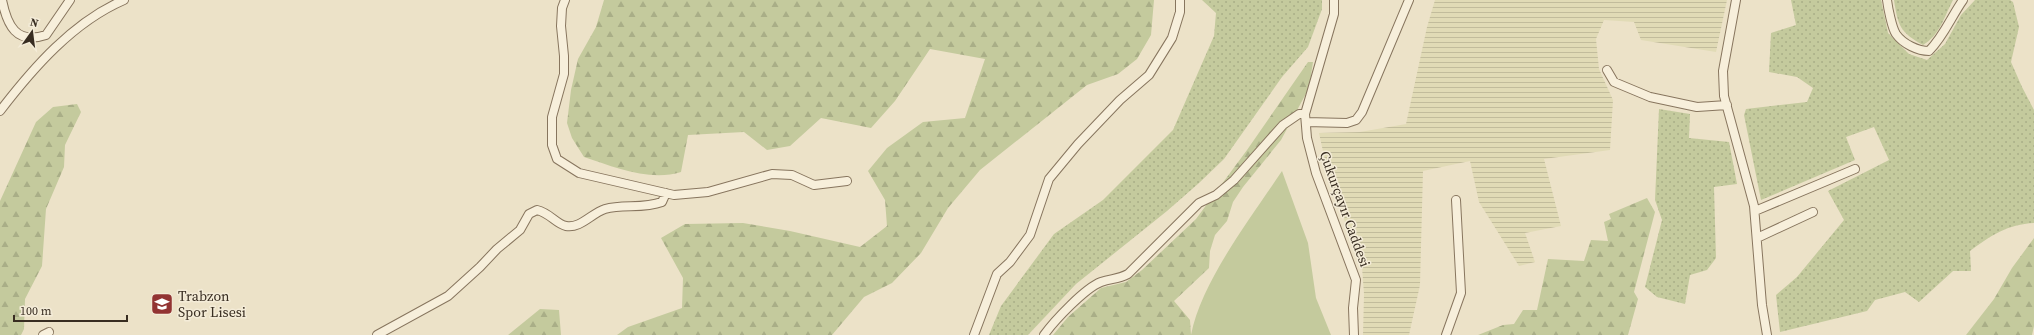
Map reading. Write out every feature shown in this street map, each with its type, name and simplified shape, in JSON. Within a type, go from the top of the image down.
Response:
[{"type":"street","points":[[2,0],[5,17],[12,30],[26,38],[46,35],[70,0]]},
{"type":"street","points":[[0,111],[14,93],[62,42],[109,7],[124,0]]},
{"type":"street","points":[[566,0],[562,8],[561,26],[564,74],[552,118],[552,145],[557,159],[579,173],[674,195],[708,192],[772,174],[792,175],[814,185],[847,181]]},
{"type":"street","points":[[974,335],[997,274],[1010,262],[1030,235],[1050,179],[1078,144],[1120,100],[1150,75],[1172,38],[1180,12],[1180,0]]},
{"type":"street","name":"Çukurçayır Caddesi","points":[[1334,0],[1334,14],[1305,118],[1307,138],[1316,173],[1356,280],[1354,335]]},
{"type":"street","points":[[1044,335],[1087,291],[1101,282],[1118,279],[1128,274],[1199,203],[1216,195],[1234,180],[1283,125],[1298,114],[1305,118],[1347,123],[1356,120],[1409,0]]},
{"type":"street","points":[[1736,0],[1723,71],[1724,96],[1755,211],[1762,305],[1767,335]]},
{"type":"street","points":[[1887,0],[1895,34],[1908,45],[1921,51],[1929,51],[1940,40],[1952,16],[1963,0]]},
{"type":"street","points":[[1607,70],[1614,82],[1650,97],[1697,107],[1727,106]]},
{"type":"street","points":[[1755,211],[1855,169]]},
{"type":"street","points":[[377,335],[448,296],[480,267],[497,249],[520,230],[529,214],[537,210],[547,212],[555,220],[566,226],[577,225],[605,209],[657,204],[662,202],[666,193]]},
{"type":"street","points":[[1446,335],[1461,293],[1456,200]]},
{"type":"street","points":[[1757,238],[1813,212]]},
{"type":"shaded area","points":[[1435,0],[1727,0],[1716,52],[1641,40],[1634,22],[1604,20],[1596,39],[1599,69],[1613,100],[1610,150],[1544,159],[1561,226],[1525,233],[1535,262],[1519,266],[1479,202],[1470,161],[1423,171],[1420,285],[1409,335],[1363,335],[1364,294],[1362,267],[1329,179],[1319,133],[1360,132],[1406,124],[1427,27]]},
{"type":"green space","points":[[604,0],[1154,0],[1151,35],[1137,59],[1118,74],[1087,85],[980,170],[948,208],[921,253],[892,283],[864,297],[832,335],[617,335],[628,327],[682,308],[683,278],[661,238],[685,224],[743,223],[790,231],[860,247],[887,226],[885,200],[868,171],[887,148],[923,122],[965,118],[985,59],[930,49],[895,101],[871,128],[821,118],[790,146],[767,150],[744,132],[688,135],[681,172],[669,175],[657,175],[632,172],[584,157],[572,138],[567,123],[571,90],[578,59],[596,27]]},
{"type":"green space","points":[[1202,0],[1322,0],[1322,9],[1308,47],[1282,77],[1224,159],[1167,211],[1076,284],[1028,335],[989,335],[1001,306],[1054,234],[1103,200],[1173,130],[1214,36],[1216,13]]},
{"type":"green space","points":[[1791,0],[1881,0],[1888,33],[1909,54],[1927,60],[1945,44],[1961,15],[1975,0],[2010,0],[2013,2],[2019,27],[2011,62],[2034,110],[2034,223],[2008,228],[1985,240],[1970,251],[1971,271],[1953,271],[1919,302],[1905,292],[1875,300],[1867,311],[1780,332],[1776,295],[1797,277],[1844,220],[1828,191],[1889,160],[1874,127],[1846,137],[1855,160],[1761,200],[1744,115],[1746,109],[1807,102],[1813,88],[1797,77],[1769,72],[1771,33],[1796,25]]},
{"type":"green space","points":[[1894,0],[1953,0],[1938,31],[1923,45],[1909,36],[1901,27]]},
{"type":"green space","points":[[1308,62],[1313,62],[1309,88],[1281,140],[1243,187],[1233,202],[1227,221],[1215,235],[1210,251],[1209,268],[1174,301],[1190,320],[1191,335],[1053,335],[1068,317],[1101,288],[1126,282],[1142,270],[1196,219],[1247,150]]},
{"type":"green space","points":[[77,104],[81,112],[65,145],[64,167],[46,209],[42,266],[25,299],[24,329],[21,335],[0,335],[0,201],[36,122],[53,107]]},
{"type":"green space","points":[[1659,109],[1690,114],[1689,138],[1729,142],[1737,184],[1714,187],[1716,258],[1707,270],[1690,275],[1685,304],[1657,297],[1645,287],[1662,220],[1655,200]]},
{"type":"green space","points":[[1282,171],[1308,243],[1316,298],[1331,335],[1191,335],[1205,293],[1216,272]]},
{"type":"green space","points":[[1647,198],[1655,212],[1634,292],[1638,299],[1628,335],[1478,335],[1503,325],[1514,324],[1523,310],[1537,310],[1548,259],[1584,261],[1591,240],[1608,241],[1604,222],[1611,219],[1609,214]]},
{"type":"green space","points":[[2034,238],[2034,326],[2032,335],[1966,335],[1994,299],[2012,268]]},
{"type":"green space","points":[[540,309],[559,310],[561,335],[508,335]]},
{"type":"place","name":"Trabzon Spor Lisesi","points":[[162,304]]}]
